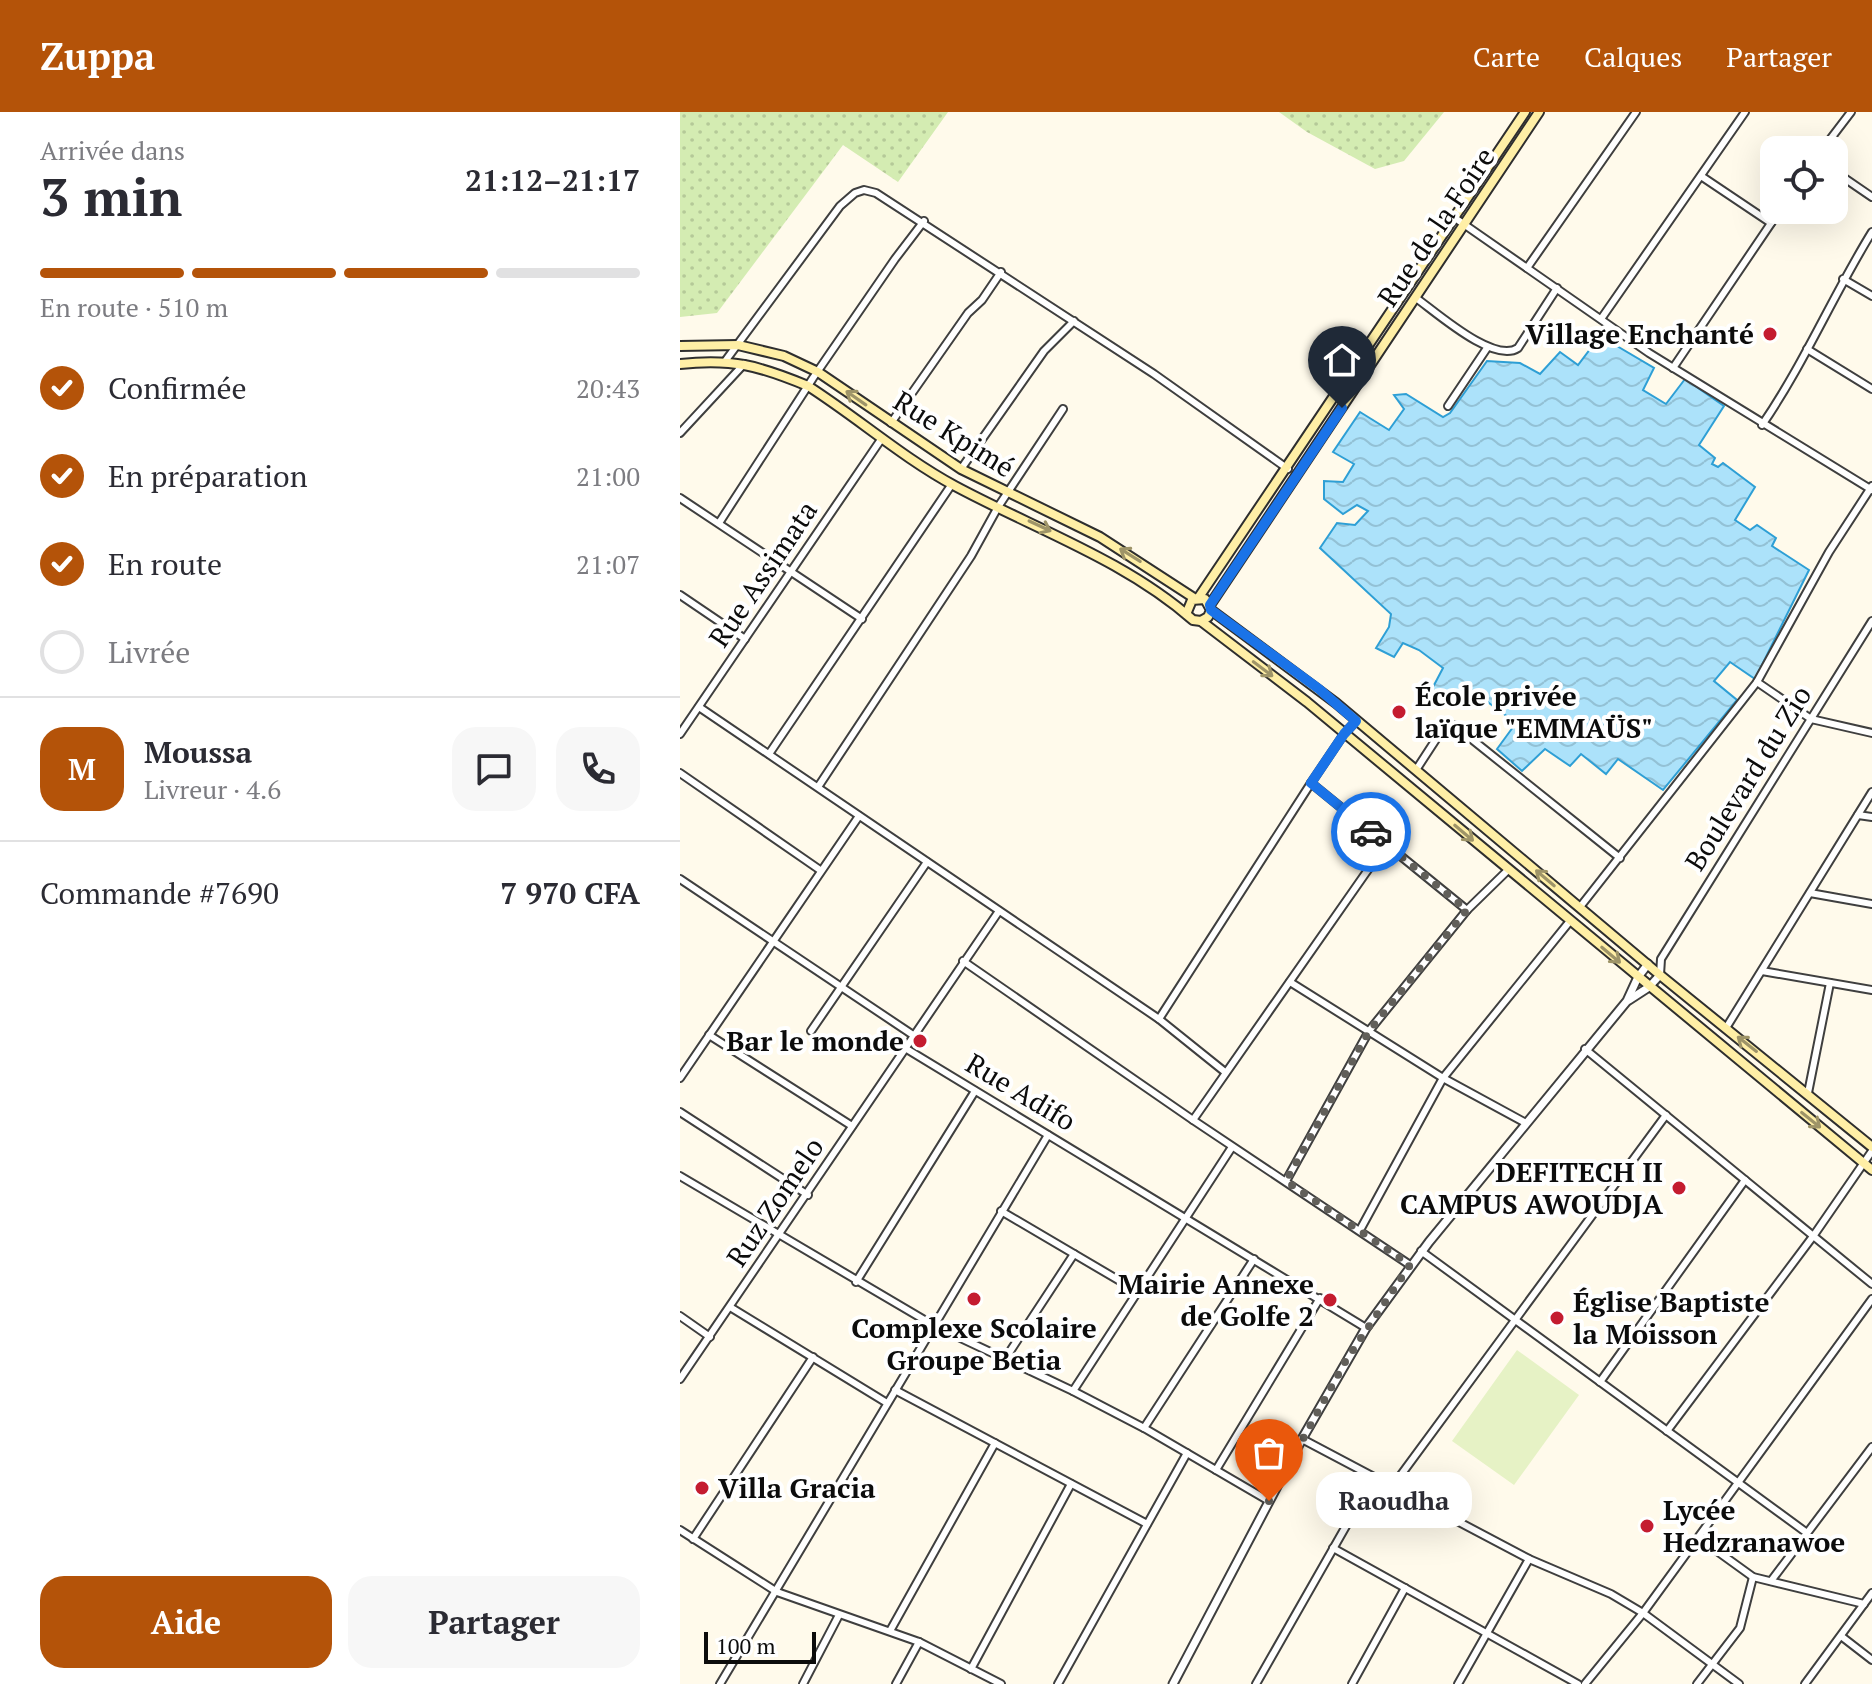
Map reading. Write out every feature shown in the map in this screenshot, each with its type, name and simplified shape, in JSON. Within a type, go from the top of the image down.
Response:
[{"type":"main road","points":[[1187,612],[1188,604],[1197,598],[1288,469],[1525,112]]},
{"type":"main road","name":"Rue de la Foire","points":[[1210,608],[1539,112]]},
{"type":"main road","name":"Rue Kpimé","points":[[680,346],[738,345],[784,356],[818,372],[961,469],[1100,537],[1197,598]]},
{"type":"main road","points":[[680,364],[726,360],[808,386],[952,484],[1075,544],[1187,612],[1191,619],[1201,621],[1307,702],[1868,1167]]},
{"type":"main road","points":[[1197,598],[1319,689],[1872,1149]]},
{"type":"main road","points":[[1201,621],[1208,617],[1210,608]]},
{"type":"street","points":[[1527,268],[1636,112]]},
{"type":"street","points":[[1601,319],[1745,112]]},
{"type":"street","points":[[1833,136],[1851,112]]},
{"type":"street","points":[[1701,176],[1760,216]]},
{"type":"street","points":[[1848,181],[1872,197]]},
{"type":"street","points":[[726,360],[840,206],[855,193],[864,190],[876,193],[924,221],[1154,374],[1288,469]]},
{"type":"street","points":[[1455,218],[1673,368],[1762,425],[1871,488],[1817,571],[1757,682],[1580,907]]},
{"type":"street","points":[[719,523],[808,386],[924,221]]},
{"type":"street","points":[[1673,368],[1770,224]]},
{"type":"street","points":[[1762,425],[1872,232]]},
{"type":"street","points":[[891,423],[968,313],[982,300],[1001,272]]},
{"type":"street","points":[[1843,279],[1872,296]]},
{"type":"street","points":[[1416,298],[1487,348],[1509,352],[1518,348],[1557,288]]},
{"type":"street","points":[[961,469],[1044,351],[1074,321]]},
{"type":"street","points":[[1448,406],[1487,348]]},
{"type":"street","points":[[1807,349],[1872,389]]},
{"type":"street","points":[[680,433],[744,364]]},
{"type":"street","points":[[818,787],[971,556],[998,507],[1063,409]]},
{"type":"street","name":"Rue Assimata","points":[[680,734],[882,438]]},
{"type":"street","points":[[769,754],[952,484]]},
{"type":"street","points":[[680,498],[862,619]]},
{"type":"street","points":[[680,595],[745,639]]},
{"type":"street","name":"Boulevard du Zio","points":[[1660,975],[1661,959],[1872,621]]},
{"type":"street","points":[[1757,682],[1811,719],[1872,733]]},
{"type":"street","points":[[699,707],[1159,1019],[1225,1072]]},
{"type":"street","points":[[1159,1019],[1311,783],[1356,721]]},
{"type":"street","points":[[1416,770],[1444,727],[1454,725],[1620,858]]},
{"type":"street","points":[[680,773],[820,870]]},
{"type":"street","points":[[1311,783],[1467,910]]},
{"type":"street","points":[[1726,1028],[1872,792]]},
{"type":"street","points":[[1858,815],[1872,817]]},
{"type":"street","points":[[680,1078],[859,816]]},
{"type":"street","points":[[1193,1120],[1386,844]]},
{"type":"street","points":[[811,1031],[927,862]]},
{"type":"street","points":[[1286,1181],[1369,1031],[1467,910],[1508,870]]},
{"type":"street","points":[[681,882],[913,1035]]},
{"type":"street","points":[[1810,893],[1872,904]]},
{"type":"street","points":[[905,1048],[999,911]]},
{"type":"street","points":[[1360,1230],[1443,1078],[1570,921]]},
{"type":"street","points":[[1627,1001],[1648,964],[1661,959]]},
{"type":"street","points":[[963,961],[1232,1147],[1410,1265]]},
{"type":"street","points":[[1762,971],[1872,990]]},
{"type":"street","points":[[1173,1684],[1302,1439],[1366,1328],[1410,1265],[1524,1122],[1627,1001],[1649,987],[1660,975]]},
{"type":"street","points":[[1290,982],[1443,1078],[1524,1122]]},
{"type":"street","points":[[1808,1093],[1830,983]]},
{"type":"street","points":[[709,1035],[852,1126]]},
{"type":"street","name":"Ruz Zomelo","points":[[680,1379],[808,1195],[905,1048]]},
{"type":"street","name":"Rue Adifo","points":[[905,1048],[1366,1328]]},
{"type":"street","points":[[1585,1049],[1872,1284]]},
{"type":"street","points":[[856,1282],[975,1091]]},
{"type":"street","points":[[680,1112],[808,1195]]},
{"type":"street","points":[[1392,1487],[1666,1115]]},
{"type":"street","points":[[720,1684],[1048,1135]]},
{"type":"street","points":[[1073,1391],[1232,1147]]},
{"type":"street","points":[[1667,1431],[1868,1167],[1872,1149]]},
{"type":"street","points":[[680,1176],[933,1325],[1144,1428],[1269,1501]]},
{"type":"street","points":[[1600,1382],[1745,1180]]},
{"type":"street","points":[[1001,1211],[1137,1291]]},
{"type":"street","points":[[1421,1251],[1807,1533]]},
{"type":"street","points":[[1005,1359],[1074,1254]]},
{"type":"street","points":[[1144,1428],[1254,1259]]},
{"type":"street","points":[[1216,1470],[1320,1298]]},
{"type":"street","points":[[1585,1684],[1699,1538],[1872,1299]]},
{"type":"street","points":[[730,1307],[887,1403]]},
{"type":"street","points":[[680,1316],[710,1337]]},
{"type":"street","points":[[693,1539],[813,1357]]},
{"type":"street","points":[[895,1390],[1147,1524]]},
{"type":"street","points":[[1302,1439],[1529,1559],[1611,1594],[1643,1613],[1739,1684]]},
{"type":"street","points":[[890,1631],[995,1443]]},
{"type":"street","points":[[1771,1581],[1872,1447]]},
{"type":"street","points":[[1058,1684],[1187,1453]]},
{"type":"street","points":[[1256,1684],[1374,1477]]},
{"type":"street","points":[[971,1669],[1071,1484]]},
{"type":"street","points":[[680,1530],[777,1592],[919,1642],[1001,1684]]},
{"type":"street","points":[[1699,1538],[1753,1577],[1864,1604]]},
{"type":"street","points":[[1333,1548],[1578,1684]]},
{"type":"street","points":[[1458,1684],[1529,1559]]},
{"type":"street","points":[[1697,1684],[1740,1628],[1753,1577]]},
{"type":"street","points":[[1352,1684],[1405,1588]]},
{"type":"street","points":[[1805,1684],[1872,1593]]},
{"type":"street","points":[[803,1684],[839,1615]]},
{"type":"street","points":[[1841,1636],[1872,1660]]},
{"type":"street","points":[[896,1684],[919,1642]]},
{"type":"green space","points":[[680,112],[948,112],[898,182],[843,145],[717,313],[680,317]]},
{"type":"green space","points":[[1279,112],[1444,112],[1404,161],[1375,169],[1307,132]]},
{"type":"green space","points":[[1517,1350],[1579,1395],[1514,1485],[1452,1441]]},
{"type":"water","points":[[1600,336],[1654,368],[1643,390],[1666,404],[1685,379],[1724,406],[1699,445],[1715,458],[1712,464],[1718,467],[1723,463],[1755,487],[1735,520],[1750,530],[1757,525],[1776,538],[1772,546],[1809,570],[1755,679],[1730,662],[1714,681],[1737,700],[1663,790],[1618,759],[1606,774],[1581,754],[1570,766],[1545,749],[1522,771],[1497,749],[1516,723],[1470,689],[1455,703],[1432,689],[1443,668],[1419,650],[1403,643],[1394,657],[1376,648],[1389,627],[1391,614],[1320,548],[1337,523],[1355,525],[1368,511],[1357,505],[1343,514],[1324,499],[1324,481],[1343,482],[1354,464],[1333,452],[1360,412],[1389,430],[1404,409],[1394,395],[1406,394],[1443,417],[1450,413],[1487,361],[1520,363],[1540,374],[1560,352],[1578,365]]},
{"type":"way so far","points":[[1269,1501],[1345,1362],[1410,1265],[1286,1181],[1369,1031],[1467,910],[1371,832]]},
{"type":"place","name":"Village Enchanté","points":[[1770,334]]},
{"type":"place","name":"École privée laïque \"EMMAÜS\"","points":[[1399,712]]},
{"type":"place","name":"Bar le monde","points":[[920,1041]]},
{"type":"place","name":"DEFITECH II CAMPUS AWOUDJA","points":[[1679,1188]]},
{"type":"place","name":"Complexe Scolaire Groupe Betia","points":[[974,1299]]},
{"type":"place","name":"Mairie Annexe de Golfe 2","points":[[1330,1300]]},
{"type":"place","name":"Église Baptiste la Moisson","points":[[1557,1318]]},
{"type":"place","name":"Villa Gracia","points":[[702,1488]]},
{"type":"place","name":"Raoudha","points":[[1269,1501]]},
{"type":"place","name":"Lycée Hedzranawoe","points":[[1647,1526]]},
{"type":"route","points":[[1342,408],[1210,605],[1211,610],[1319,689],[1356,721],[1311,783],[1371,832]]}]
